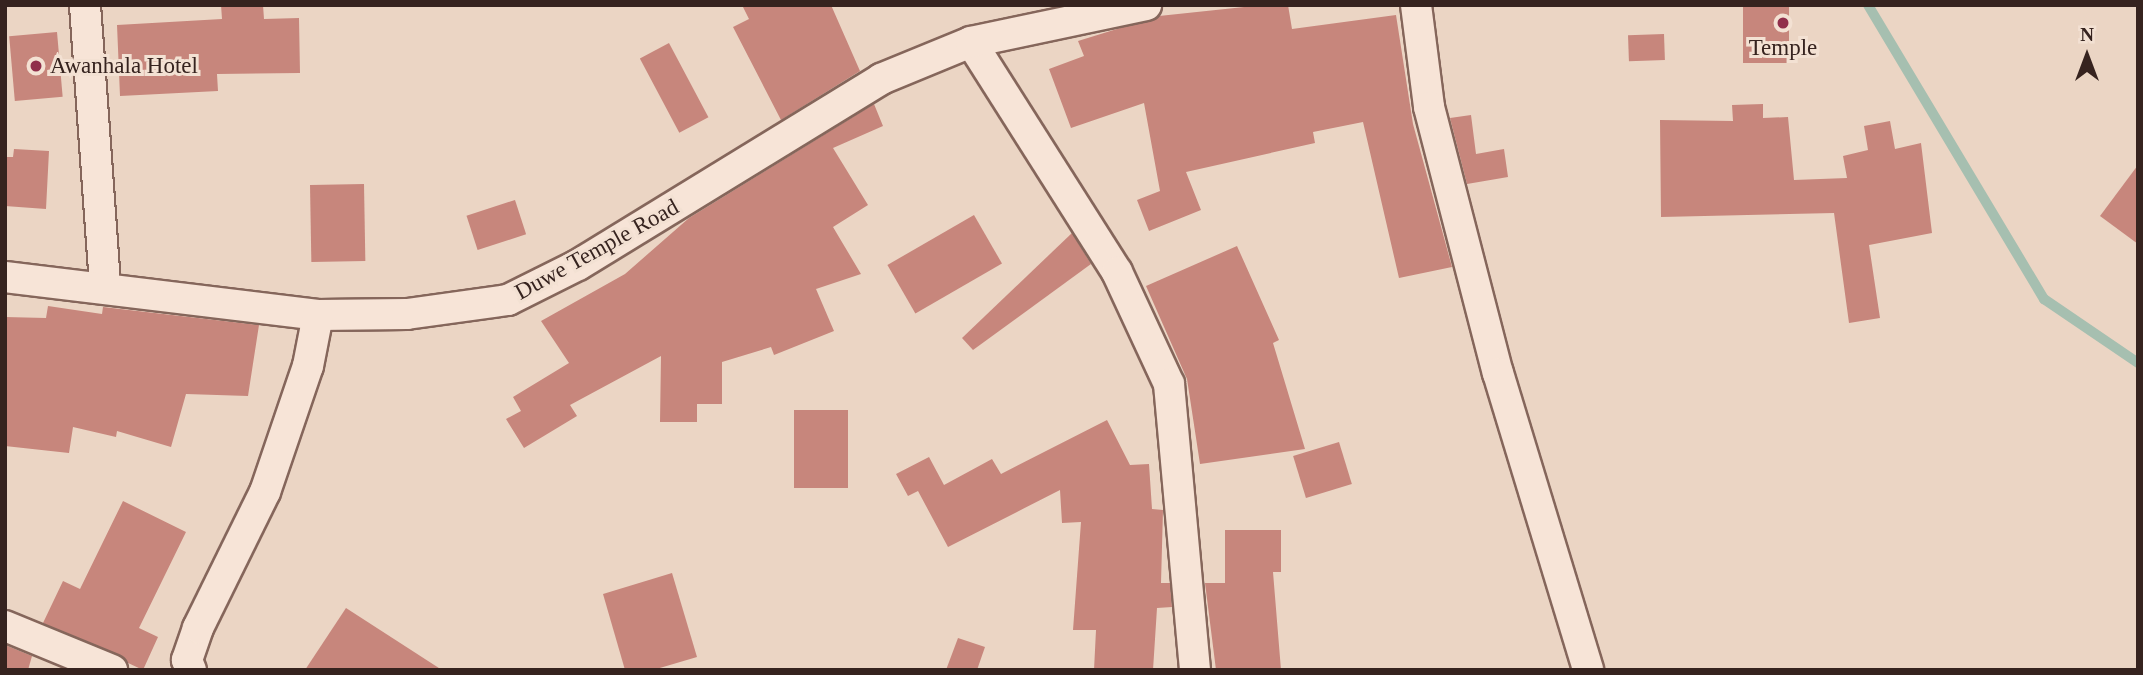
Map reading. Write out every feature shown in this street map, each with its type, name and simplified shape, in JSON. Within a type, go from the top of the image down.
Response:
[{"type":"street","points":[[85,5],[105,286]]},
{"type":"street","name":"Duwe Temple Road","points":[[5,277],[105,286],[318,315],[407,314],[508,300],[578,265],[881,79],[971,42],[1146,5]]},
{"type":"street","points":[[1416,5],[1429,107],[1491,347],[1588,670]]},
{"type":"street","points":[[971,42],[1117,272],[1169,384],[1195,670]]},
{"type":"street","points":[[191,670],[187,660],[198,628],[265,492],[308,366],[318,315]]},
{"type":"street","points":[[5,626],[112,670]]},
{"type":"building","points":[[221,5],[263,5],[264,19],[299,18],[300,73],[217,74],[218,91],[120,96],[117,25],[222,19]]},
{"type":"building","points":[[742,5],[831,5],[860,71],[781,120],[733,27],[749,19]]},
{"type":"building","points":[[1263,5],[1288,5],[1292,29],[1396,15],[1413,124],[1452,267],[1399,278],[1363,122],[1313,132],[1315,143],[1186,172],[1201,210],[1149,231],[1137,200],[1160,191],[1144,103],[1071,128],[1049,69],[1084,56],[1078,41],[1159,16]]},
{"type":"building","points":[[1743,5],[1789,5],[1789,63],[1743,63]]},
{"type":"building","name":"Awanhala Hotel","points":[[57,32],[63,97],[15,101],[9,36]]},
{"type":"building","points":[[1664,34],[1665,60],[1629,61],[1628,35]]},
{"type":"building","points":[[669,43],[708,117],[679,133],[640,58]]},
{"type":"building","points":[[874,104],[883,126],[833,148],[868,205],[833,227],[861,274],[816,289],[834,331],[774,355],[771,347],[722,362],[722,404],[697,404],[697,422],[660,422],[661,356],[570,405],[577,416],[524,448],[506,419],[521,411],[513,397],[569,363],[541,321],[625,274],[689,218]]},
{"type":"building","points":[[1763,104],[1763,118],[1788,117],[1794,180],[1847,178],[1843,156],[1868,150],[1864,126],[1890,121],[1895,149],[1921,143],[1932,233],[1869,245],[1880,318],[1849,323],[1834,213],[1661,217],[1660,120],[1733,121],[1732,105]]},
{"type":"building","points":[[1471,115],[1476,154],[1504,149],[1508,177],[1467,184],[1450,118]]},
{"type":"building","points":[[14,149],[49,151],[46,209],[5,206],[5,157],[13,157]]},
{"type":"building","points":[[2138,165],[2138,244],[2100,216]]},
{"type":"building","points":[[364,184],[365,261],[311,262],[310,185]]},
{"type":"building","points":[[515,200],[526,234],[478,250],[466,216]]},
{"type":"building","points":[[974,215],[1002,263],[915,313],[887,265]]},
{"type":"building","points":[[1072,233],[1091,264],[973,350],[962,338]]},
{"type":"building","points":[[1237,246],[1279,340],[1273,343],[1305,449],[1200,464],[1187,379],[1146,286]]},
{"type":"building","points":[[48,306],[102,314],[103,307],[259,325],[248,396],[186,394],[171,447],[117,431],[116,437],[73,427],[69,453],[5,446],[5,317],[46,318]]},
{"type":"building","points":[[794,410],[848,410],[848,488],[794,488]]},
{"type":"building","points":[[1107,420],[1130,465],[1149,464],[1152,509],[1163,510],[1161,583],[1170,583],[1172,607],[1157,608],[1153,670],[1094,670],[1096,630],[1073,630],[1081,522],[1062,523],[1060,490],[948,547],[918,491],[908,496],[896,474],[929,457],[944,485],[992,459],[1001,474]]},
{"type":"building","points":[[1339,442],[1352,484],[1306,498],[1293,456]]},
{"type":"building","points":[[123,501],[186,532],[139,628],[158,637],[143,670],[43,623],[63,581],[80,589]]},
{"type":"building","points":[[1225,530],[1281,530],[1281,572],[1273,572],[1281,670],[1216,670],[1205,583],[1225,583]]},
{"type":"building","points":[[672,573],[697,657],[653,670],[625,670],[603,594]]},
{"type":"building","points":[[346,608],[442,670],[305,670]]},
{"type":"building","points":[[958,638],[985,647],[977,670],[946,670]]},
{"type":"building","points":[[5,645],[32,656],[28,670],[5,670]]},
{"type":"waterway","points":[[1868,5],[2044,299],[2138,363]]},
{"type":"place","name":"Temple","points":[[1783,23]]},
{"type":"place","name":"Awanhala Hotel","points":[[36,66]]}]
